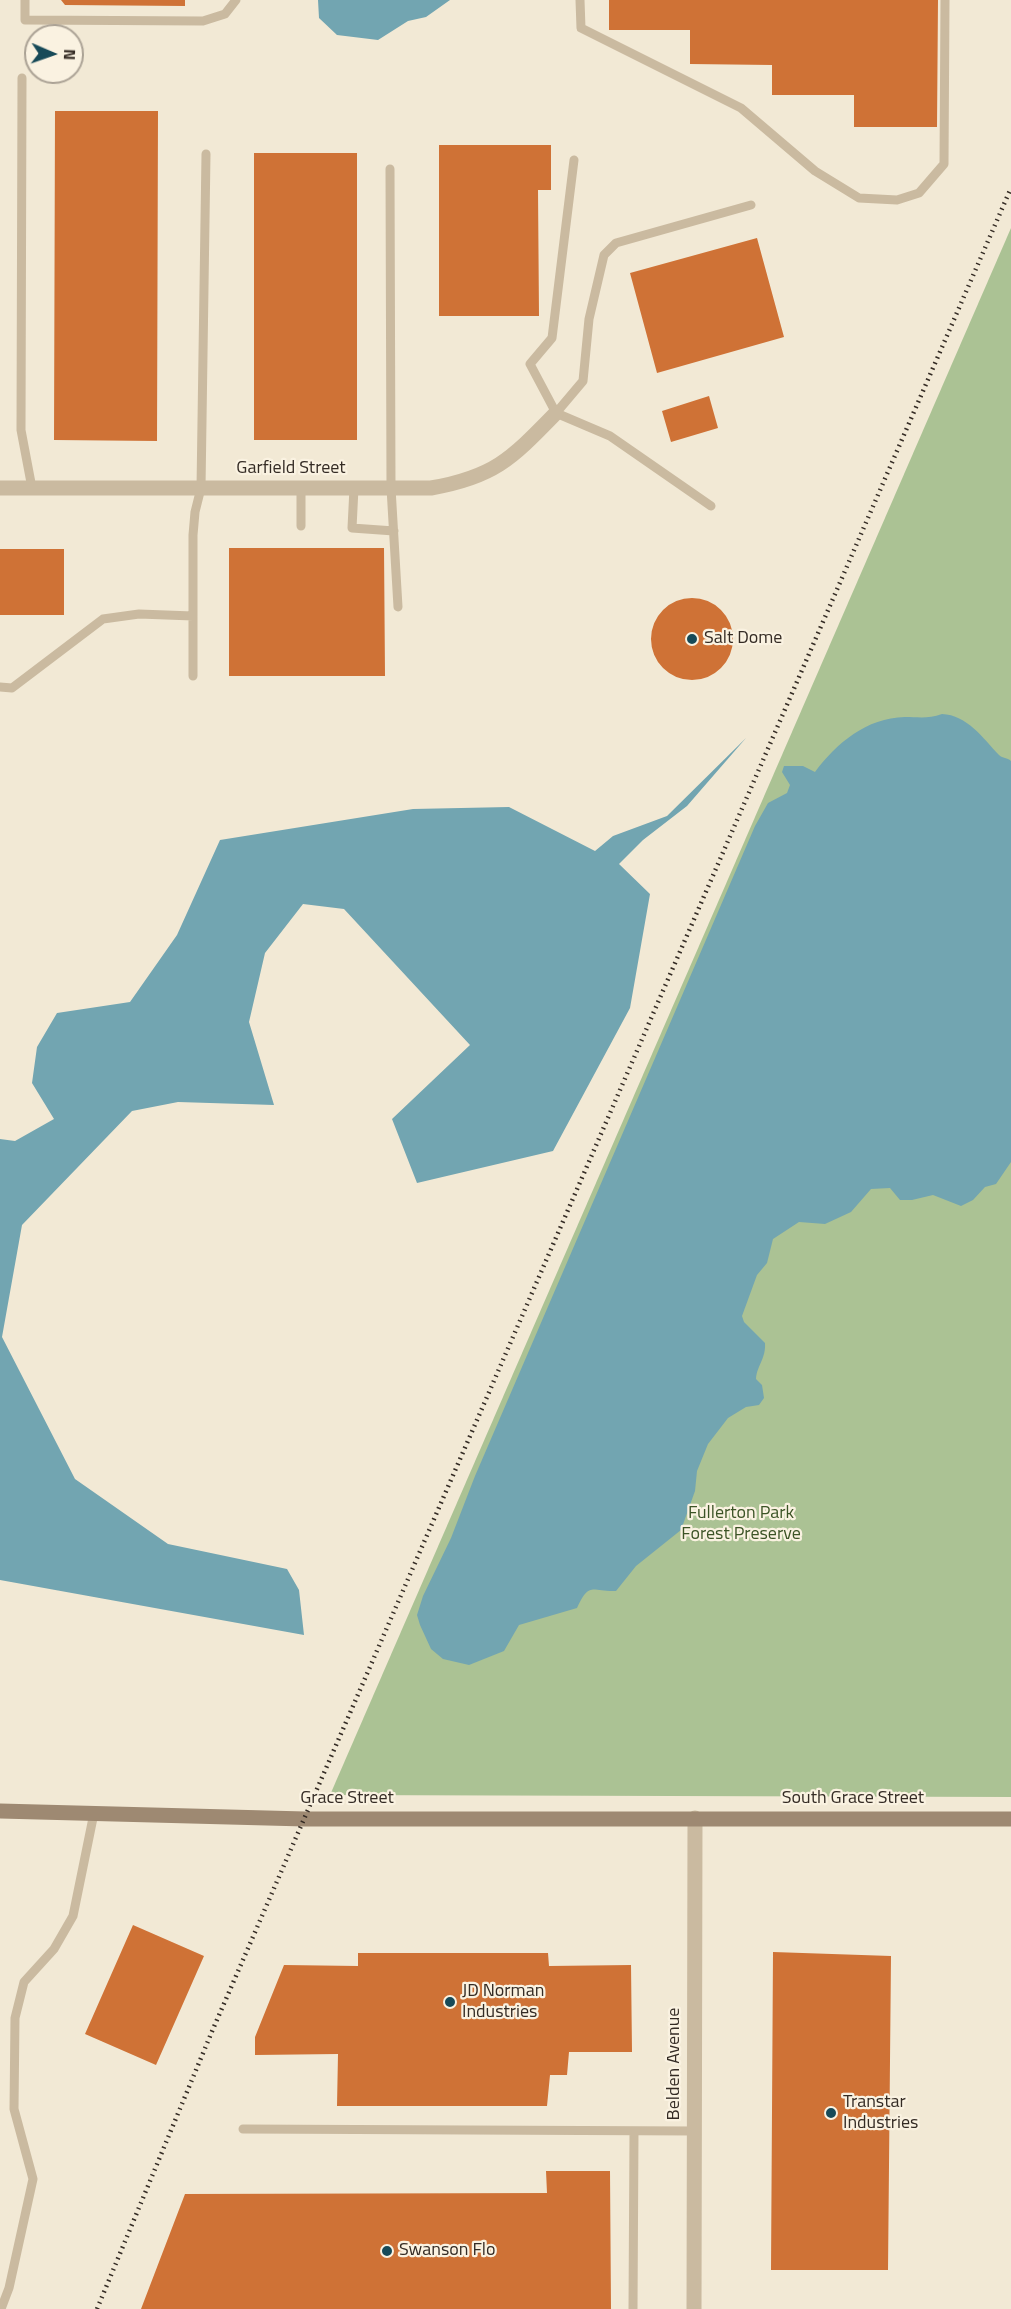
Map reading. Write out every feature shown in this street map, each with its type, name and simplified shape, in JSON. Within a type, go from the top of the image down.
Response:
[{"type":"street","name":"Garfield Street","points":[[0,488],[430,488],[455,484],[498,468],[513,457],[556,413]]},
{"type":"street","name":"Grace Street","points":[[0,1811],[305,1819],[695,1818]]},
{"type":"street","name":"South Grace Street","points":[[695,1818],[1011,1819]]},
{"type":"street","name":"Belden Avenue","points":[[694,2309],[695,1818]]},
{"type":"lane","points":[[25,0],[26,20],[191,21],[203,21],[225,14],[236,0]]},
{"type":"lane","points":[[580,0],[581,28],[741,108],[816,171],[860,198],[897,200],[919,193],[944,165],[945,0]]},
{"type":"lane","points":[[22,78],[21,430],[32,488]]},
{"type":"lane","points":[[193,675],[194,524],[201,488],[206,154]]},
{"type":"lane","points":[[574,160],[552,338],[530,364],[556,413],[610,436],[711,506]]},
{"type":"lane","points":[[390,169],[391,488],[398,607]]},
{"type":"lane","points":[[556,413],[583,381],[589,319],[604,255],[616,243],[751,204]]},
{"type":"lane","points":[[301,526],[302,488]]},
{"type":"lane","points":[[354,488],[352,528],[394,531]]},
{"type":"lane","points":[[0,687],[12,688],[103,619],[139,614],[193,616]]},
{"type":"lane","points":[[1,2309],[9,2288],[33,2179],[14,2109],[15,2018],[24,1982],[54,1948],[73,1916],[94,1814]]},
{"type":"lane","points":[[243,2129],[695,2131]]},
{"type":"lane","points":[[633,2309],[634,2131]]},
{"type":"green space","name":"Fullerton Park Forest Preserve","points":[[1011,228],[1011,1797],[330,1795]]},
{"type":"water","points":[[318,0],[450,0],[426,17],[408,21],[378,40],[337,35],[319,18]]},
{"type":"water","points":[[951,715],[967,723],[999,755],[1011,761],[1011,1162],[996,1184],[985,1187],[973,1200],[961,1206],[933,1195],[900,1200],[890,1188],[871,1189],[851,1212],[825,1224],[799,1222],[773,1239],[767,1263],[757,1275],[742,1316],[744,1322],[765,1343],[756,1379],[762,1385],[764,1398],[759,1405],[746,1407],[728,1418],[708,1444],[697,1471],[695,1491],[681,1530],[636,1566],[616,1591],[588,1591],[577,1608],[519,1625],[504,1651],[469,1665],[443,1659],[431,1649],[420,1625],[417,1615],[423,1596],[451,1538],[475,1476],[755,826],[768,803],[787,793],[790,785],[782,772],[784,766],[803,766],[815,772],[843,742],[865,727],[891,718],[928,717]]},
{"type":"water","points":[[746,738],[687,806],[643,840],[619,864],[650,894],[630,1008],[553,1151],[417,1183],[392,1119],[470,1045],[344,909],[303,904],[265,953],[249,1022],[274,1105],[178,1102],[132,1111],[22,1225],[2,1337],[75,1479],[168,1544],[287,1569],[299,1590],[304,1635],[0,1580],[0,1139],[15,1141],[54,1119],[32,1083],[37,1047],[57,1013],[130,1002],[177,935],[220,840],[413,809],[509,807],[595,851],[613,836],[667,816]]},
{"type":"building","points":[[61,0],[185,0],[185,6],[65,5]]},
{"type":"building","points":[[609,0],[938,0],[937,127],[854,127],[854,95],[772,95],[772,65],[690,64],[690,30],[609,30]]},
{"type":"building","points":[[55,111],[158,111],[157,441],[54,440]]},
{"type":"building","points":[[439,145],[551,145],[551,190],[538,190],[539,316],[439,316]]},
{"type":"building","points":[[254,153],[357,153],[357,440],[254,440]]},
{"type":"building","points":[[757,238],[784,337],[657,373],[630,273]]},
{"type":"building","points":[[709,396],[718,428],[671,442],[662,411]]},
{"type":"building","points":[[229,548],[384,548],[385,676],[229,676]]},
{"type":"building","points":[[0,549],[64,549],[64,615],[0,615]]},
{"type":"building","name":"Salt Dome","points":[[692,598],[708,601],[721,610],[730,623],[733,639],[730,655],[721,668],[708,677],[692,680],[676,677],[663,668],[654,655],[651,639],[654,623],[663,610],[676,601]]},
{"type":"building","points":[[133,1925],[204,1956],[156,2065],[85,2034]]},
{"type":"building","name":"Transtar Industries","points":[[773,1952],[891,1956],[888,2270],[771,2270]]},
{"type":"building","name":"JD Norman Industries","points":[[358,1953],[548,1953],[549,1966],[631,1965],[632,2052],[569,2052],[567,2075],[550,2075],[547,2106],[337,2106],[338,2054],[255,2055],[255,2037],[284,1965],[358,1966]]},
{"type":"building","name":"Swanson Flo","points":[[546,2171],[610,2171],[611,2309],[141,2309],[185,2194],[547,2193]]},
{"type":"railway","points":[[97,2309],[213,2029],[1011,188]]},
{"type":"place","name":"Salt Dome","points":[[692,639]]},
{"type":"place","name":"JD Norman Industries","points":[[450,2002]]},
{"type":"place","name":"Transtar Industries","points":[[831,2113]]},
{"type":"place","name":"Swanson Flo","points":[[387,2251]]}]
